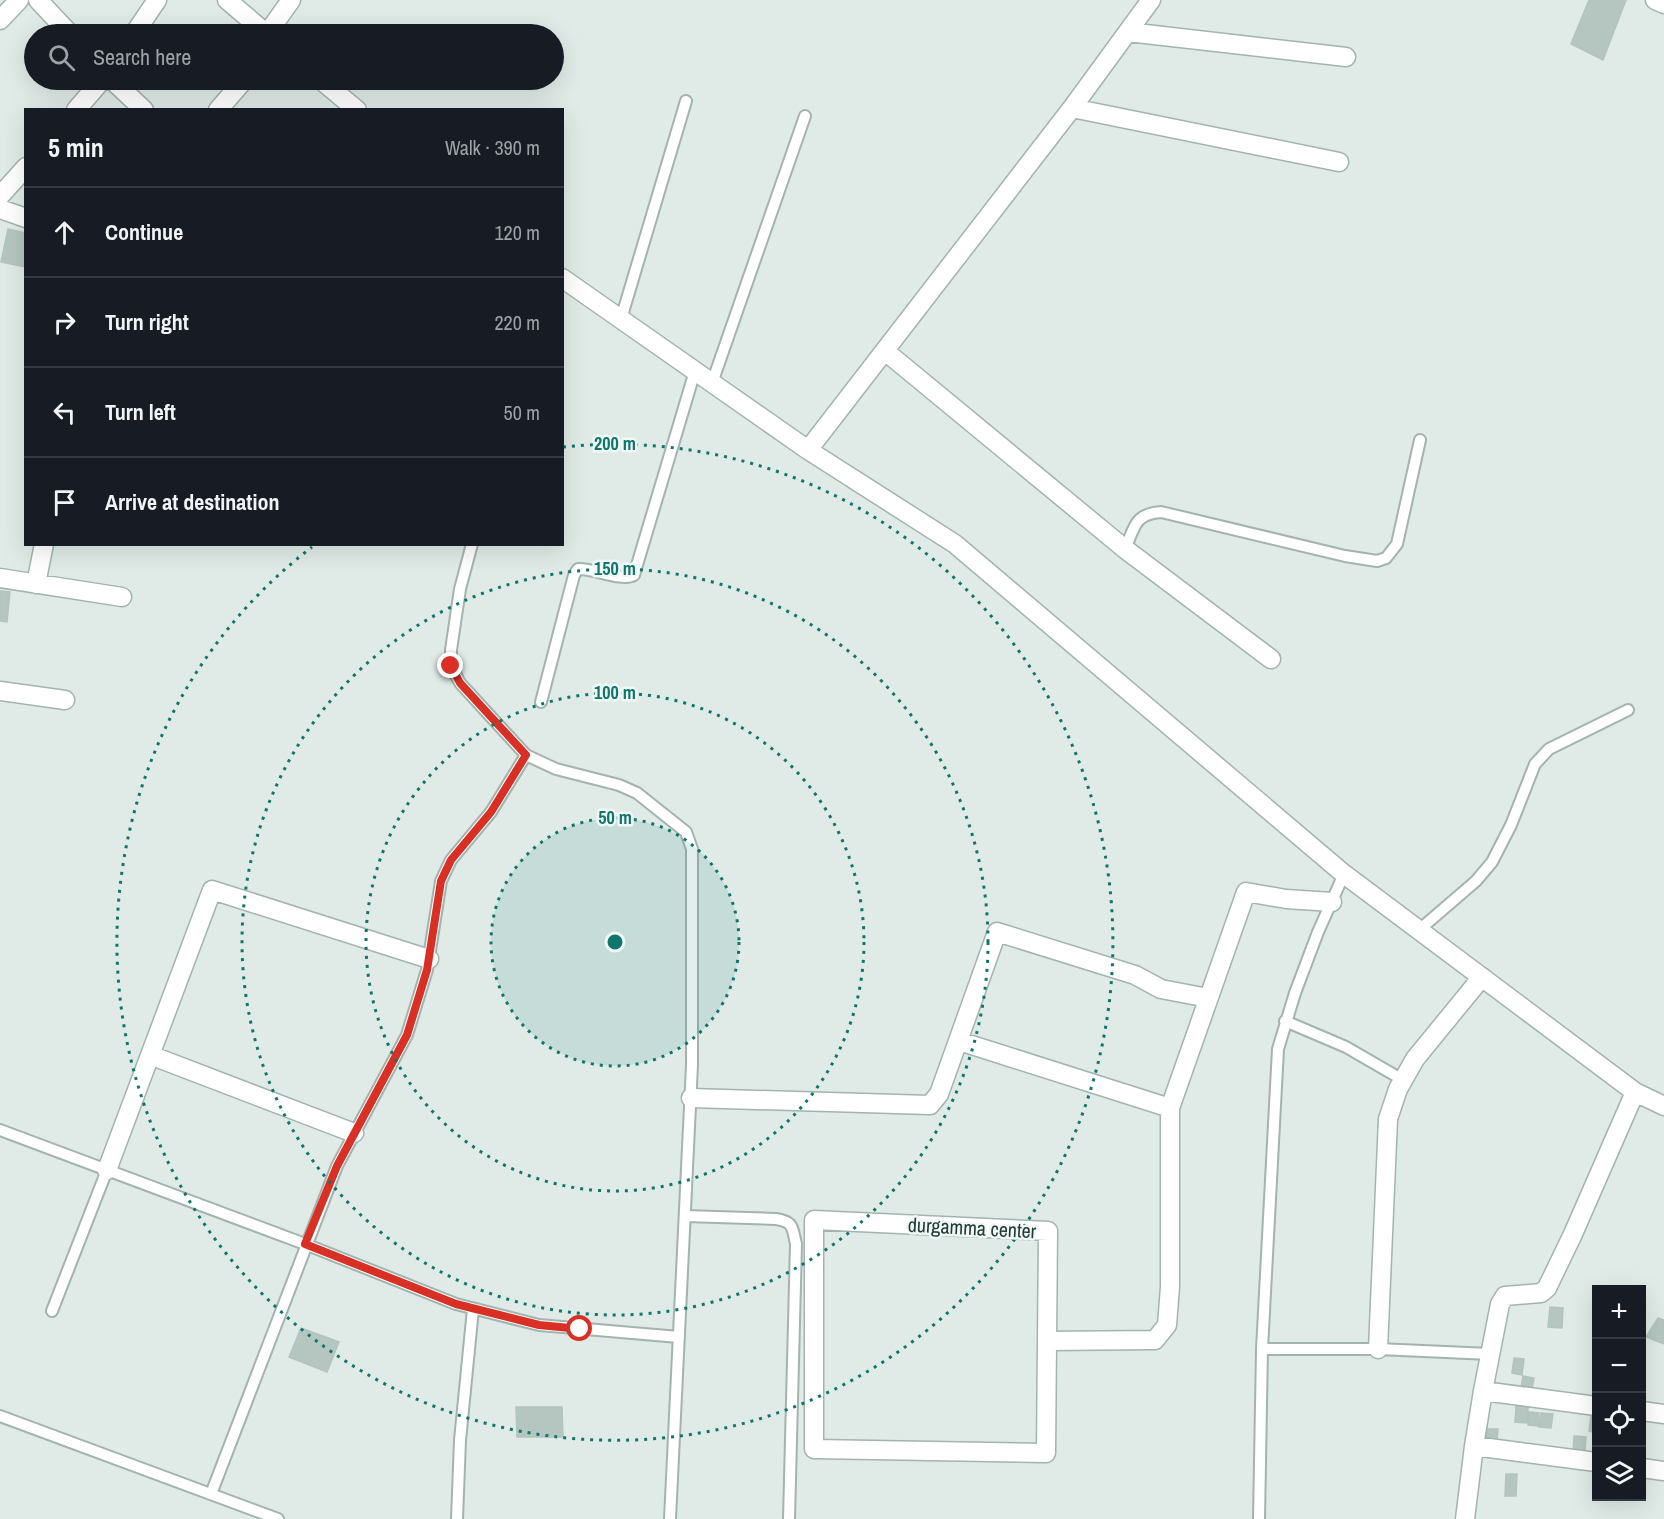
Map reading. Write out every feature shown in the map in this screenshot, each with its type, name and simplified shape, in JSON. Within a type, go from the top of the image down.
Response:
[{"type":"street","points":[[0,20],[19,0]]},
{"type":"street","points":[[38,0],[61,24]]},
{"type":"street","points":[[141,24],[157,0]]},
{"type":"street","points":[[226,0],[255,24]]},
{"type":"street","points":[[274,24],[291,0]]},
{"type":"street","points":[[808,450],[1072,108],[1151,0]]},
{"type":"street","points":[[1654,0],[1664,4]]},
{"type":"street","points":[[1128,32],[1346,57]]},
{"type":"street","points":[[78,108],[93,90]]},
{"type":"street","points":[[123,90],[142,108]]},
{"type":"street","points":[[220,108],[235,90]]},
{"type":"street","points":[[333,90],[355,108]]},
{"type":"street","points":[[1072,108],[1339,162]]},
{"type":"street","points":[[0,196],[24,169]]},
{"type":"street","points":[[0,209],[24,217]]},
{"type":"street","points":[[564,279],[808,450],[955,544],[1344,874],[1635,1092],[1664,1106]]},
{"type":"street","points":[[885,351],[1125,549],[1271,659]]},
{"type":"street","points":[[36,584],[44,546]]},
{"type":"street","points":[[0,578],[122,597]]},
{"type":"street","points":[[0,692],[65,700]]},
{"type":"street","points":[[107,1170],[212,890],[429,958]]},
{"type":"street","points":[[1047,1341],[1155,1340],[1167,1325],[1170,1287],[1170,1108],[1246,892],[1286,899],[1332,902]]},
{"type":"street","points":[[691,1098],[930,1105],[939,1094],[997,932],[1135,975],[1161,989],[1208,998]]},
{"type":"street","points":[[1378,1349],[1388,1119],[1403,1080],[1415,1059],[1482,977]]},
{"type":"street","points":[[959,1041],[1170,1108]]},
{"type":"street","points":[[150,1055],[354,1133]]},
{"type":"street","points":[[1465,1519],[1474,1446],[1500,1304],[1505,1296],[1541,1293],[1547,1288],[1635,1092]]},
{"type":"street","name":"durgamma center","points":[[814,1220],[1048,1232],[1047,1341],[1046,1453],[814,1449],[814,1220]]},
{"type":"street","points":[[1483,1391],[1592,1405]]},
{"type":"street","points":[[1646,1412],[1664,1414]]},
{"type":"street","points":[[1474,1446],[1592,1461]]},
{"type":"street","points":[[1646,1469],[1664,1471]]},
{"type":"lane","points":[[621,319],[686,101]]},
{"type":"lane","points":[[712,383],[805,116]]},
{"type":"lane","points":[[541,702],[574,575],[578,569],[626,578],[634,575],[695,371]]},
{"type":"lane","points":[[1125,549],[1139,519],[1147,513],[1161,512],[1345,556],[1377,561],[1386,558],[1396,544],[1420,440]]},
{"type":"lane","points":[[471,546],[460,589],[450,650],[451,666],[460,683],[526,755],[556,769],[619,785],[637,792],[686,832],[692,849],[691,1098],[670,1519]]},
{"type":"lane","points":[[1419,930],[1476,881],[1492,862],[1511,825],[1535,764],[1549,749],[1628,710]]},
{"type":"lane","points":[[211,1494],[305,1244],[337,1166],[407,1035],[427,970],[441,881],[451,860],[491,812],[526,755]]},
{"type":"lane","points":[[1259,1519],[1262,1349],[1278,1049],[1285,1021],[1314,942],[1344,874]]},
{"type":"lane","points":[[1285,1021],[1346,1047],[1403,1080]]},
{"type":"lane","points":[[0,1130],[305,1244],[456,1304],[539,1325],[679,1337]]},
{"type":"lane","points":[[52,1311],[107,1170]]},
{"type":"lane","points":[[685,1216],[776,1218],[788,1221],[792,1227],[796,1244],[789,1519]]},
{"type":"lane","points":[[457,1519],[460,1440],[473,1309]]},
{"type":"lane","points":[[1262,1349],[1378,1349],[1490,1354]]},
{"type":"lane","points":[[0,1416],[278,1519]]},
{"type":"building","points":[[1589,0],[1626,0],[1603,60],[1571,44]]},
{"type":"building","points":[[8,229],[24,233],[24,267],[1,262]]},
{"type":"building","points":[[0,591],[10,592],[7,622],[0,621]]},
{"type":"building","points":[[1550,1307],[1563,1308],[1562,1328],[1548,1327]]},
{"type":"building","points":[[1658,1318],[1664,1320],[1664,1344],[1646,1337]]},
{"type":"building","points":[[301,1328],[339,1342],[327,1372],[289,1357]]},
{"type":"building","points":[[1514,1358],[1524,1359],[1522,1375],[1512,1373]]},
{"type":"building","points":[[1523,1376],[1534,1378],[1531,1396],[1520,1394]]},
{"type":"building","points":[[1516,1406],[1528,1407],[1527,1423],[1515,1422]]},
{"type":"building","points":[[516,1407],[562,1407],[563,1437],[517,1437]]},
{"type":"building","points":[[1529,1412],[1539,1413],[1538,1426],[1528,1425]]},
{"type":"building","points":[[1541,1413],[1553,1414],[1551,1428],[1539,1427]]},
{"type":"building","points":[[1591,1415],[1592,1432],[1589,1431]]},
{"type":"building","points":[[1487,1429],[1498,1429],[1497,1443],[1486,1442]]},
{"type":"building","points":[[1574,1436],[1586,1437],[1585,1453],[1573,1452]]},
{"type":"building","points":[[1506,1474],[1517,1474],[1516,1496],[1505,1496]]},
{"type":"route","points":[[451,666],[460,683],[526,755],[491,812],[451,860],[441,881],[427,970],[407,1035],[337,1166],[305,1244],[456,1304],[539,1325],[580,1329]]}]
